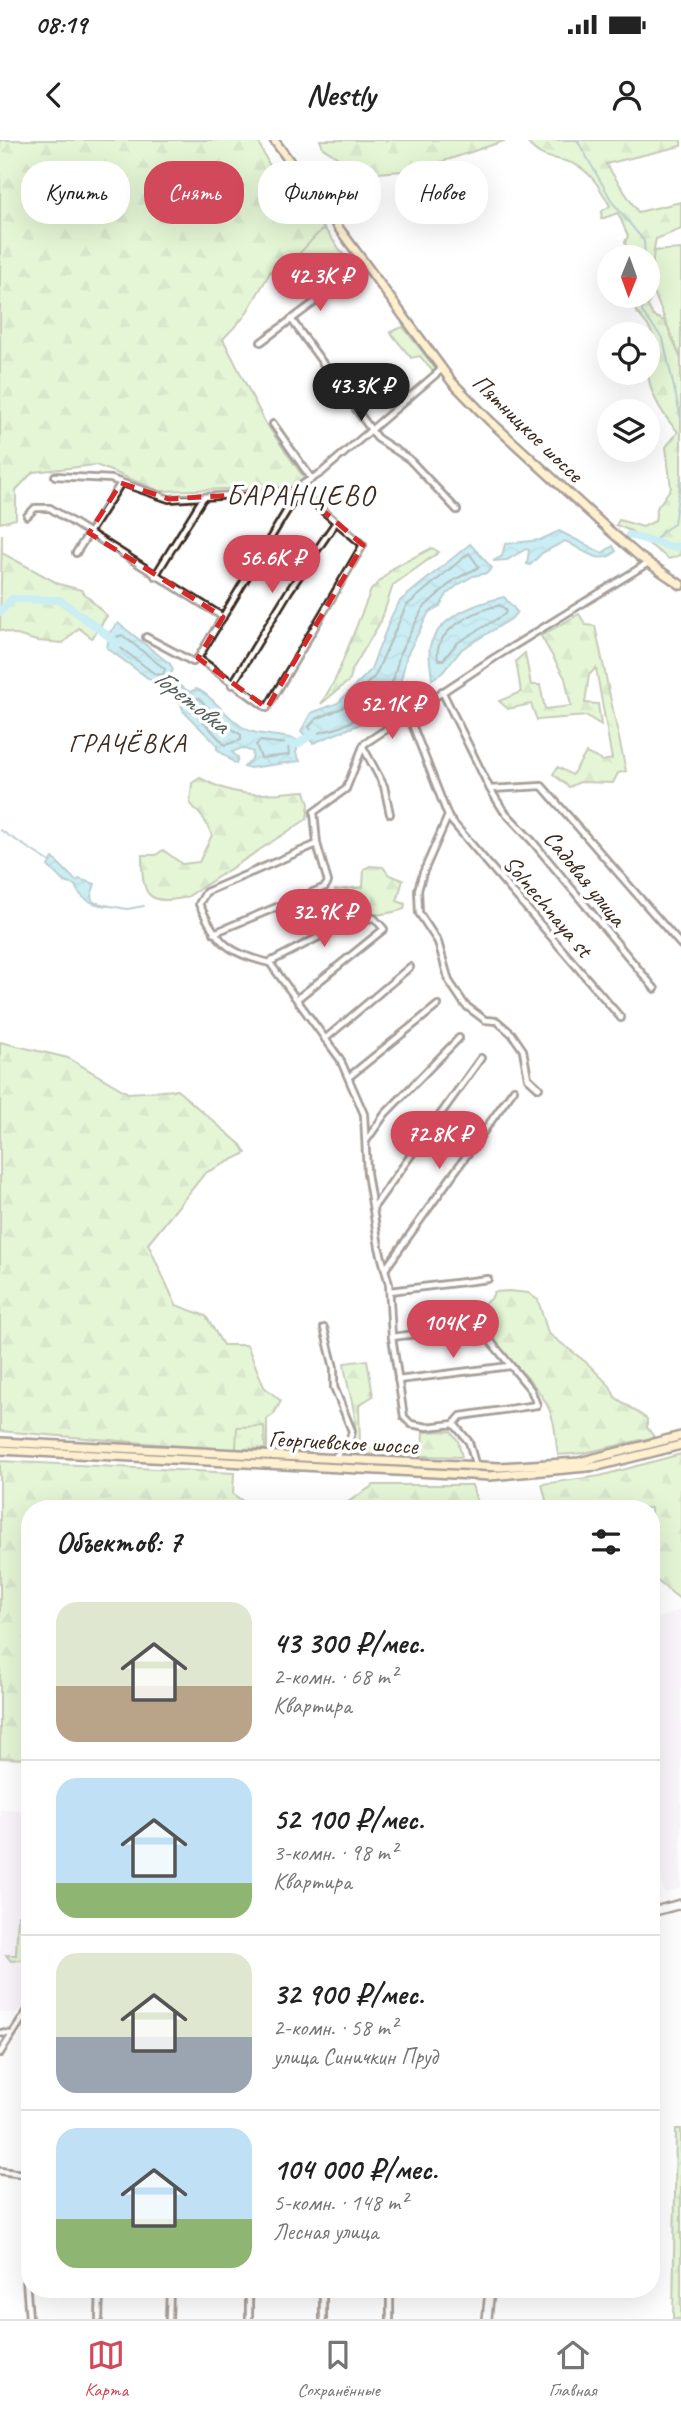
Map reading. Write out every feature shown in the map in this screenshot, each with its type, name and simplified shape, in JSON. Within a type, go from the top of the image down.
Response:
[{"type":"main road","name":"Пятницкое шоссе","points":[[274,140],[442,369],[499,429],[648,563],[681,585]]},
{"type":"main road","name":"Георгиевское шоссе","points":[[0,1442],[476,1468],[579,1462],[681,1436]]},
{"type":"main road","name":"Георгиевское шоссе","points":[[0,1450],[490,1476],[577,1470],[681,1445]]},
{"type":"main road","points":[[660,1910],[681,1904]]},
{"type":"main road","points":[[487,2319],[489,2298]]},
{"type":"street","points":[[261,342],[365,265]]},
{"type":"street","points":[[291,319],[377,438],[409,459],[457,510]]},
{"type":"street","points":[[146,637],[193,662],[198,658],[300,491],[311,478],[372,431],[442,369]]},
{"type":"street","points":[[273,424],[311,478]]},
{"type":"street","points":[[55,476],[111,479],[170,499],[300,491],[363,545],[267,708],[198,658]]},
{"type":"street","points":[[76,552],[121,483]]},
{"type":"street","points":[[155,576],[203,498]]},
{"type":"street","points":[[27,516],[35,508],[50,508],[223,617]]},
{"type":"street","points":[[232,685],[336,522]]},
{"type":"street","points":[[214,933],[325,887],[328,882],[317,844],[314,812],[346,789],[363,747],[442,691],[648,563]]},
{"type":"street","name":"Садовая улица","points":[[442,691],[503,810],[533,842],[654,989]]},
{"type":"street","name":"Solnechnaya st","points":[[408,714],[448,817],[621,1018]]},
{"type":"street","points":[[363,747],[384,786],[390,814]]},
{"type":"street","points":[[490,789],[542,786],[681,945]]},
{"type":"street","points":[[448,817],[423,873],[418,890],[419,912],[438,942],[449,981],[465,1005],[485,1020],[497,1021],[512,1034],[523,1050],[528,1078],[539,1088]]},
{"type":"street","points":[[317,844],[206,892],[199,904],[214,933],[237,954],[270,962],[350,1076],[364,1114],[373,1209],[390,1291],[392,1337],[404,1416],[411,1424],[427,1427],[454,1424],[461,1416],[537,1405],[531,1390],[478,1326],[392,1337]]},
{"type":"street","points":[[270,962],[348,922],[373,918],[384,929],[297,999]]},
{"type":"street","points":[[325,1039],[410,967]]},
{"type":"street","points":[[350,1076],[438,1005]]},
{"type":"street","points":[[365,1142],[385,1114],[459,1038]]},
{"type":"street","points":[[373,1209],[481,1058]]},
{"type":"street","points":[[386,1268],[514,1089]]},
{"type":"street","points":[[390,1291],[488,1279]]},
{"type":"street","points":[[324,1328],[334,1368],[334,1387],[352,1431],[350,1439],[335,1454],[334,1460]]},
{"type":"street","points":[[398,1380],[511,1366]]},
{"type":"street","points":[[454,1424],[469,1441],[476,1468]]},
{"type":"street","points":[[0,2053],[21,2020]]},
{"type":"street","points":[[0,2033],[11,2034]]},
{"type":"street","points":[[0,2171],[21,2175]]},
{"type":"street","points":[[27,2298],[29,2319]]},
{"type":"street","points":[[99,2319],[100,2298]]},
{"type":"street","points":[[169,2319],[170,2298]]},
{"type":"street","points":[[249,2298],[249,2319]]},
{"type":"street","points":[[323,2298],[323,2319]]},
{"type":"street","points":[[390,2298],[390,2319]]},
{"type":"highlighted area","points":[[121,483],[169,499],[300,491],[363,545],[267,708],[198,658],[223,617],[89,533]]},
{"type":"shaded area","points":[[681,1609],[681,1888],[664,1893],[660,1870],[660,1618]]},
{"type":"shaded area","points":[[0,1809],[21,1810],[21,2009],[15,2013],[0,2012]]},
{"type":"green space","points":[[0,140],[258,140],[268,161],[258,161],[258,224],[320,224],[324,228],[289,263],[271,271],[244,317],[223,339],[265,422],[304,478],[294,487],[160,491],[96,465],[33,472],[16,490],[16,519],[0,523]]},
{"type":"green space","points":[[320,140],[507,140],[444,161],[395,161],[395,172],[381,173],[381,161],[343,161],[323,148]]},
{"type":"green space","points":[[525,140],[681,140],[681,146],[606,164],[638,212],[681,202],[681,229],[656,239],[655,245],[626,245],[628,236],[618,213],[601,219],[602,211],[610,206],[586,172],[574,164],[543,155]]},
{"type":"green space","points":[[324,228],[352,266],[351,271],[316,297],[290,265],[301,248]]},
{"type":"green space","points":[[681,249],[681,359],[660,307],[660,250]]},
{"type":"green space","points":[[634,308],[649,308],[653,316],[665,321],[681,359],[681,555],[669,559],[631,531],[616,525],[619,520],[643,527],[655,521],[657,508],[671,488],[666,447],[678,432],[660,408],[660,399],[655,399],[650,385],[660,385],[660,322],[644,322]]},
{"type":"green space","points":[[403,327],[435,368],[435,374],[420,356],[411,358],[390,332]]},
{"type":"green space","points":[[2,534],[2,553],[59,584],[81,590],[107,616],[92,638],[79,628],[63,643],[37,641],[0,630]]},
{"type":"green space","points":[[432,548],[439,552],[393,585],[381,621],[352,670],[350,680],[321,704],[335,680],[371,590],[393,568]]},
{"type":"green space","points":[[579,614],[586,625],[595,626],[626,771],[618,773],[613,783],[580,782],[569,787],[553,774],[558,767],[572,775],[586,753],[603,761],[612,759],[596,668],[589,675],[585,703],[598,704],[601,725],[587,716],[537,720],[531,704],[508,709],[499,701],[521,692],[516,661],[525,653],[531,685],[540,685],[545,709],[571,706],[565,678],[541,636]]},
{"type":"green space","points":[[200,778],[239,793],[305,791],[309,804],[307,819],[187,897],[173,900],[154,898],[145,888],[142,855],[156,855],[163,850],[182,864],[199,862],[212,835],[204,819],[190,803],[192,783]]},
{"type":"green space","points":[[370,866],[383,867],[389,875],[403,880],[397,901],[405,904],[404,909],[343,918],[335,890],[363,887],[364,869]]},
{"type":"green space","points":[[0,1042],[68,1058],[128,1093],[177,1090],[241,1145],[246,1153],[205,1173],[148,1244],[176,1305],[206,1316],[223,1345],[247,1345],[264,1387],[281,1401],[274,1414],[267,1419],[267,1453],[0,1431]]},
{"type":"green space","points":[[494,1292],[528,1293],[538,1300],[548,1333],[587,1363],[610,1386],[615,1397],[647,1419],[647,1427],[654,1437],[584,1453],[558,1455],[553,1418],[541,1395],[485,1334],[478,1322],[482,1305],[491,1299]]},
{"type":"green space","points":[[367,1360],[373,1396],[359,1405],[360,1446],[385,1450],[389,1445],[400,1444],[405,1452],[422,1451],[423,1432],[451,1431],[458,1441],[462,1457],[348,1454],[353,1442],[355,1420],[344,1363]]},
{"type":"green space","points":[[264,1426],[265,1449],[236,1449],[237,1427]]},
{"type":"green space","points":[[0,1448],[464,1470],[464,1472]]},
{"type":"green space","points":[[681,1454],[681,1600],[660,1583],[660,1500],[546,1500],[542,1484],[600,1476]]},
{"type":"green space","points":[[0,1461],[234,1473],[233,1494],[241,1500],[21,1500],[21,1759],[0,1758]]},
{"type":"green space","points":[[374,1485],[472,1485],[477,1500],[351,1500]]},
{"type":"green space","points":[[18,1915],[21,1916],[21,1960],[11,1961],[6,1955],[16,1955]]},
{"type":"green space","points":[[676,2129],[681,2129],[681,2319],[673,2319]]},
{"type":"water","points":[[559,531],[602,553],[613,546],[616,551],[610,556],[597,557],[565,541],[542,553],[530,565],[527,564],[529,550],[526,549],[507,560],[493,561],[502,556],[505,544],[540,540]]},
{"type":"water","points":[[470,544],[492,568],[487,573],[473,576],[458,585],[447,594],[440,606],[429,612],[407,655],[400,684],[368,721],[313,743],[301,731],[311,713],[338,703],[370,671],[400,601]]},
{"type":"water","points":[[504,597],[517,612],[511,619],[462,649],[442,673],[432,679],[430,646],[442,627],[461,612]]},
{"type":"water","points":[[118,623],[170,664],[173,669],[169,680],[176,685],[174,688],[152,681],[107,648],[110,632]]},
{"type":"water","points":[[180,686],[190,692],[196,689],[201,691],[244,728],[299,741],[296,753],[300,761],[244,767],[252,759],[253,752],[242,748],[232,752],[238,758],[236,764],[217,749],[217,745],[184,712],[176,692]]},
{"type":"water","points":[[53,858],[76,881],[79,879],[95,884],[91,896],[93,902],[109,906],[88,901],[75,885],[64,882],[48,866]]},
{"type":"waterway","points":[[577,140],[613,203],[644,241],[644,245]]},
{"type":"waterway","points":[[642,308],[642,312],[663,339],[681,419]]},
{"type":"waterway","points":[[654,542],[663,531],[674,524],[681,476]]},
{"type":"waterway","name":"Горетовка","points":[[629,535],[672,547],[681,546]]},
{"type":"waterway","name":"Горетовка","points":[[0,612],[12,599],[60,600],[119,644]]},
{"type":"waterway","name":"Горетовка","points":[[289,743],[298,744],[314,733]]},
{"type":"waterway","points":[[0,830],[50,862]]},
{"type":"waterway","points":[[93,903],[127,909],[144,906]]},
{"type":"district","name":"БАРАНЦЕВО","points":[[301,495]]},
{"type":"district","name":"ГРАЧЁВКА","points":[[128,743]]}]
